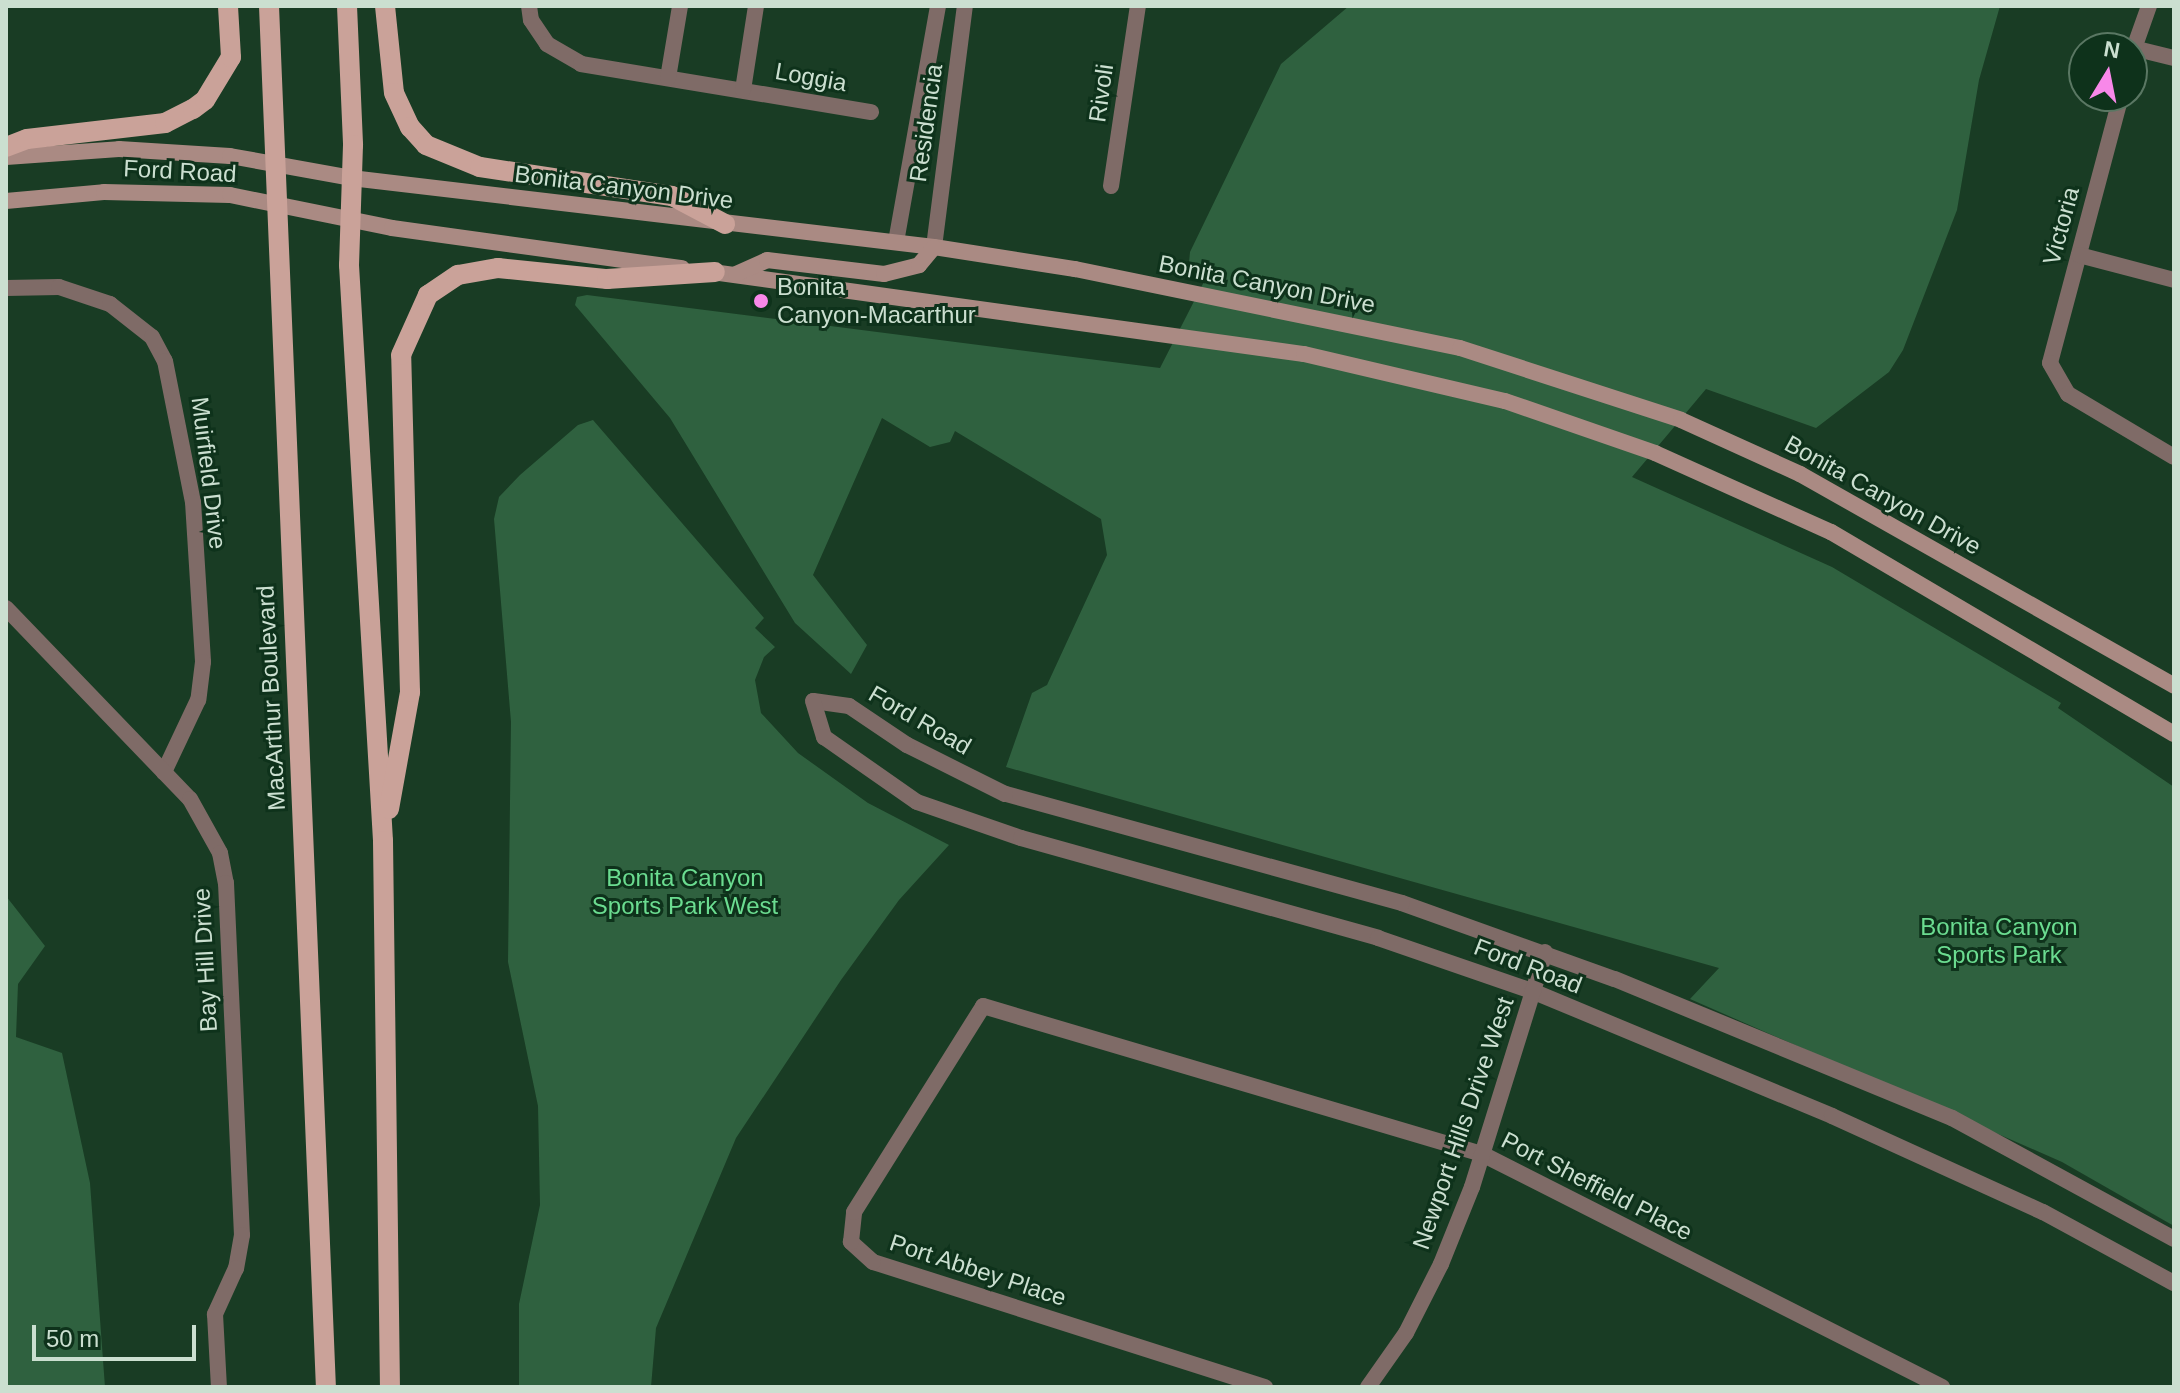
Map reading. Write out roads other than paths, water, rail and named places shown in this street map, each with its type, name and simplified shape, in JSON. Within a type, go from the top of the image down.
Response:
[{"type":"main road","points":[[6,147],[27,139],[165,123],[193,109],[205,100],[231,57],[228,6]]},
{"type":"main road","name":"MacArthur Boulevard","points":[[269,6],[326,1387]]},
{"type":"main road","points":[[347,6],[349,219],[359,475],[383,841],[390,1387]]},
{"type":"main road","points":[[385,6],[394,93],[410,127],[426,145],[480,167],[672,196],[725,224]]},
{"type":"main road","name":"Ford Road","points":[[6,157],[119,149],[230,156],[277,165]]},
{"type":"main road","name":"Bonita Canyon Drive","points":[[277,165],[351,178],[934,247],[1460,348],[1681,420],[1883,517],[2174,686]]},
{"type":"main road","name":"Ford Road","points":[[6,201],[179,192],[276,203],[349,219]]},
{"type":"main road","points":[[349,219],[1176,335],[1406,375],[1505,401],[1655,453],[1831,532],[2174,734]]},
{"type":"main road","points":[[383,841],[410,692],[401,516],[401,355],[428,295],[458,275],[498,268],[607,279],[725,274],[767,260],[884,274],[919,265],[934,247]]},
{"type":"street","name":"Loggia","points":[[529,6],[531,20],[547,44],[581,64],[871,112]]},
{"type":"street","points":[[668,78],[680,6]]},
{"type":"street","name":"Loggia","points":[[743,90],[756,6]]},
{"type":"street","name":"Residencia","points":[[896,242],[938,6]]},
{"type":"street","name":"Residencia","points":[[934,247],[965,6]]},
{"type":"street","name":"Rivoli","points":[[1111,186],[1138,6]]},
{"type":"street","points":[[2140,32],[2149,6]]},
{"type":"street","points":[[2148,54],[2174,58]]},
{"type":"street","name":"Victoria","points":[[2117,112],[2079,255],[2051,345],[2052,369],[2068,394],[2174,457]]},
{"type":"street","points":[[2079,255],[2174,280]]},
{"type":"street","name":"Muirfield Drive","points":[[6,288],[59,287],[110,304],[152,337],[169,374],[193,502],[203,662],[198,700],[164,772]]},
{"type":"street","name":"Bay Hill Drive","points":[[6,608],[164,772],[207,824],[226,883],[242,1235],[236,1268],[215,1314],[219,1387]]},
{"type":"street","name":"Ford Road","points":[[2174,1239],[1952,1118],[1545,952],[1402,903],[1005,794],[907,745],[849,706],[813,701],[824,737],[917,802],[1021,838],[1378,938],[1532,991],[1832,1116],[2043,1212],[2174,1283]]},
{"type":"street","name":"Newport Hills Drive West","points":[[1368,1387],[1406,1333],[1441,1264],[1482,1154],[1545,952]]},
{"type":"street","name":"Port Sheffield Place","points":[[983,1006],[1482,1154],[1942,1387]]},
{"type":"street","name":"Port Abbey Place","points":[[983,1006],[854,1212],[851,1242],[873,1262],[1265,1387]]},
{"type":"place","name":"Bonita Canyon-Macarthur","points":[[761,301]]},
{"type":"park label","name":"Bonita Canyon Sports Park West","points":[[685,892]]},
{"type":"park label","name":"Bonita Canyon Sports Park","points":[[1999,941]]}]
